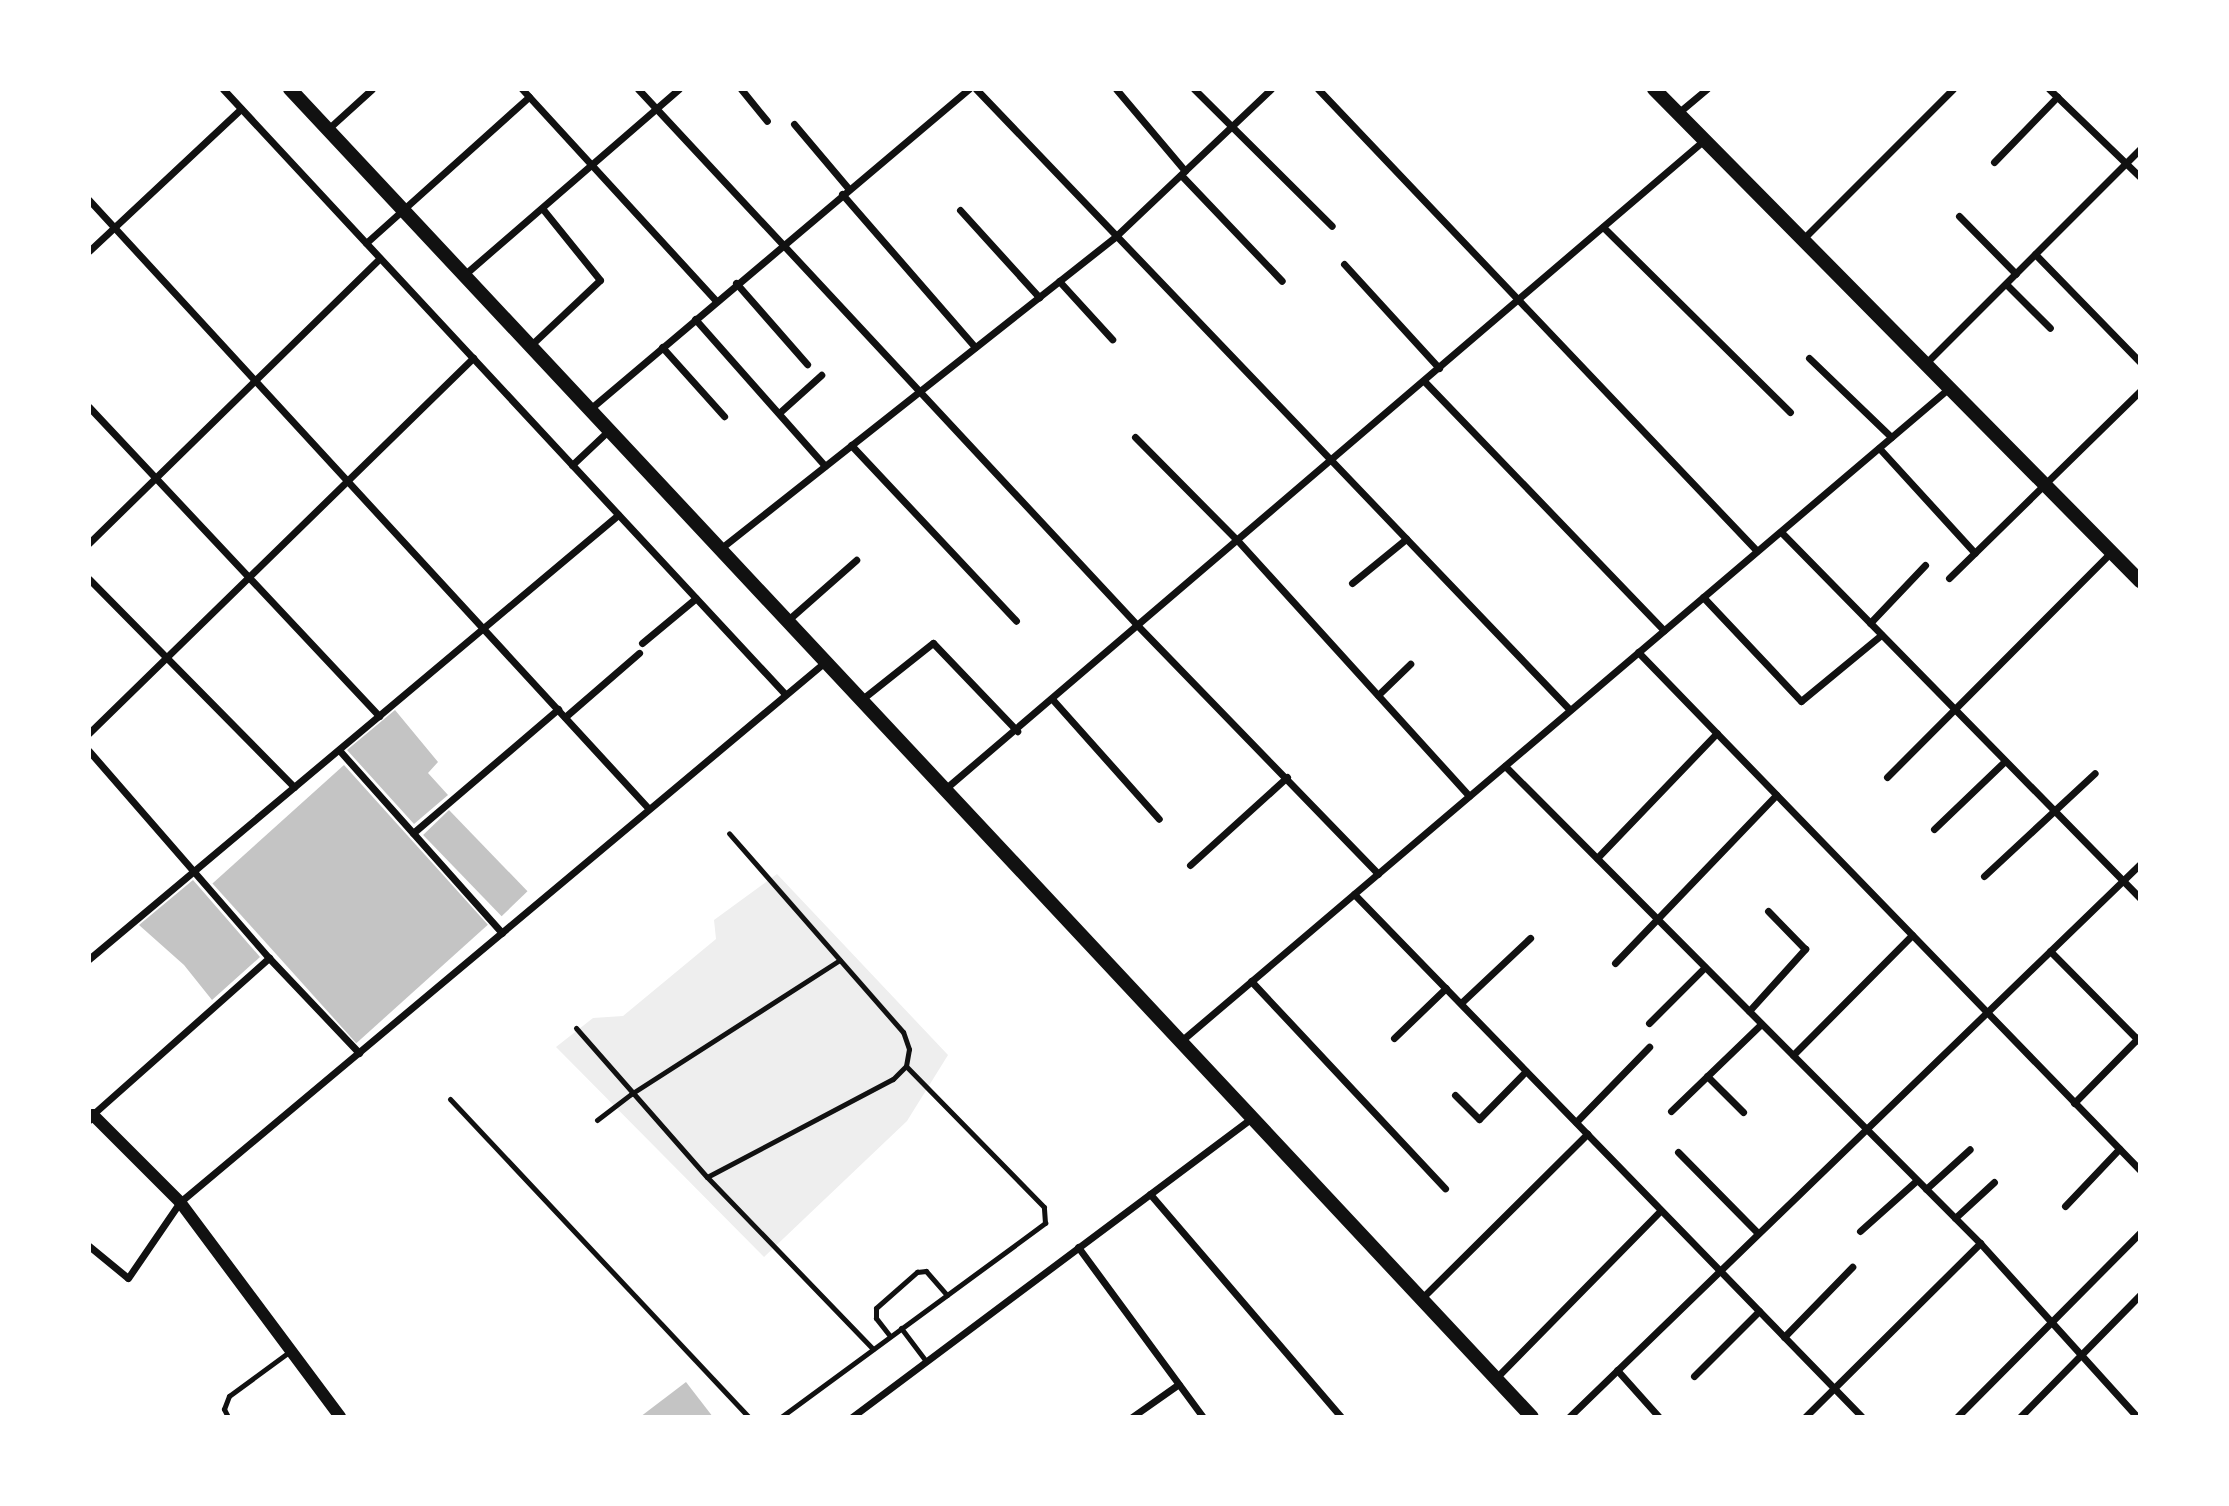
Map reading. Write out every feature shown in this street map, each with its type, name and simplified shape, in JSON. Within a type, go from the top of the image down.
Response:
[{"type":"main road","points":[[290,89],[1532,1417]]},
{"type":"main road","points":[[1654,89],[2140,581]]},
{"type":"street","points":[[223,89],[785,694]]},
{"type":"street","points":[[328,129],[372,89]]},
{"type":"street","points":[[638,89],[1138,626],[1378,874]]},
{"type":"street","points":[[464,275],[679,89]]},
{"type":"street","points":[[741,89],[767,121]]},
{"type":"street","points":[[590,410],[736,283],[969,89]]},
{"type":"street","points":[[975,89],[1570,710]]},
{"type":"street","points":[[1116,89],[1183,173],[1282,281]]},
{"type":"street","points":[[1194,89],[1230,128],[1332,226]]},
{"type":"street","points":[[720,549],[1115,237],[1271,89]]},
{"type":"street","points":[[1318,89],[1757,551]]},
{"type":"street","points":[[1678,113],[1707,89]]},
{"type":"street","points":[[1802,240],[1953,89]]},
{"type":"street","points":[[2049,89],[2140,177]]},
{"type":"street","points":[[366,243],[526,92],[716,300]]},
{"type":"street","points":[[1994,162],[2057,97]]},
{"type":"street","points":[[89,251],[241,109]]},
{"type":"street","points":[[794,124],[845,192],[975,347]]},
{"type":"street","points":[[945,789],[1017,731],[1704,141]]},
{"type":"street","points":[[1925,364],[2140,149]]},
{"type":"street","points":[[89,200],[649,809]]},
{"type":"street","points":[[530,346],[600,279],[542,208]]},
{"type":"street","points":[[960,210],[1039,297]]},
{"type":"street","points":[[1959,216],[2016,274]]},
{"type":"street","points":[[1603,227],[1790,412]]},
{"type":"street","points":[[2035,254],[2140,362]]},
{"type":"street","points":[[89,542],[258,381],[380,258]]},
{"type":"street","points":[[1344,264],[1439,368]]},
{"type":"street","points":[[1059,281],[1112,339]]},
{"type":"street","points":[[736,283],[807,363]]},
{"type":"street","points":[[2006,284],[2050,328]]},
{"type":"street","points":[[695,319],[825,466]]},
{"type":"street","points":[[662,347],[724,416]]},
{"type":"street","points":[[89,733],[350,482],[473,358]]},
{"type":"street","points":[[1809,358],[1891,438]]},
{"type":"street","points":[[779,413],[821,375]]},
{"type":"street","points":[[1424,382],[1664,630]]},
{"type":"street","points":[[1181,1041],[1949,388]]},
{"type":"street","points":[[1949,578],[2046,487],[2140,391]]},
{"type":"street","points":[[89,407],[252,576],[379,716]]},
{"type":"street","points":[[572,465],[609,430]]},
{"type":"street","points":[[1135,437],[1238,541],[1469,796]]},
{"type":"street","points":[[851,445],[1016,621]]},
{"type":"street","points":[[1879,448],[1975,553]]},
{"type":"street","points":[[89,960],[618,515]]},
{"type":"street","points":[[1781,531],[2140,898]]},
{"type":"street","points":[[1352,583],[1406,539]]},
{"type":"street","points":[[1887,777],[2111,552]]},
{"type":"street","points":[[787,621],[856,560]]},
{"type":"street","points":[[1870,623],[1925,565]]},
{"type":"street","points":[[89,579],[169,657],[294,787]]},
{"type":"street","points":[[1703,597],[1801,701],[1881,635]]},
{"type":"street","points":[[642,643],[696,598]]},
{"type":"street","points":[[862,700],[933,643],[1017,731]]},
{"type":"street","points":[[1638,652],[2140,1170]]},
{"type":"street","points":[[565,717],[639,653]]},
{"type":"street","points":[[89,1246],[128,1278],[180,1202],[825,662]]},
{"type":"street","points":[[1378,695],[1410,664]]},
{"type":"street","points":[[1053,700],[1159,819]]},
{"type":"street","points":[[413,833],[558,709]]},
{"type":"street","points":[[1597,858],[1717,733]]},
{"type":"street","points":[[339,750],[502,933]]},
{"type":"street","points":[[89,751],[269,958],[359,1053]]},
{"type":"street","points":[[1934,829],[2005,761]]},
{"type":"street","points":[[1505,766],[1980,1243],[2137,1417]]},
{"type":"street","points":[[1984,876],[2095,773]]},
{"type":"street","points":[[1190,865],[1286,778]]},
{"type":"street","points":[[1615,963],[1776,795]]},
{"type":"street","points":[[1569,1417],[2140,864]]},
{"type":"street","points":[[1354,894],[1861,1417]]},
{"type":"street","points":[[1748,1011],[1805,949],[1768,911]]},
{"type":"street","points":[[1793,1055],[1912,935]]},
{"type":"street","points":[[1461,1003],[1530,938]]},
{"type":"street","points":[[2050,951],[2139,1039],[2074,1103]]},
{"type":"street","points":[[269,958],[90,1115],[180,1202],[340,1417]]},
{"type":"street","points":[[1649,1023],[1705,967]]},
{"type":"street","points":[[1251,981],[1445,1188]]},
{"type":"street","points":[[1394,1038],[1446,988]]},
{"type":"street","points":[[1671,1111],[1761,1024]]},
{"type":"street","points":[[1576,1122],[1649,1048]]},
{"type":"street","points":[[1455,1095],[1479,1119],[1526,1071]]},
{"type":"street","points":[[1707,1076],[1743,1112]]},
{"type":"street","points":[[852,1417],[1252,1117]]},
{"type":"street","points":[[1422,1298],[1587,1134]]},
{"type":"street","points":[[1926,1189],[1970,1149]]},
{"type":"street","points":[[2065,1206],[2119,1149]]},
{"type":"street","points":[[1678,1153],[1758,1233]]},
{"type":"street","points":[[1860,1231],[1917,1180]]},
{"type":"street","points":[[1955,1218],[1994,1182]]},
{"type":"street","points":[[1150,1194],[1340,1417]]},
{"type":"street","points":[[1496,1378],[1661,1210]]},
{"type":"street","points":[[1957,1417],[2140,1233]]},
{"type":"street","points":[[1805,1417],[1980,1243]]},
{"type":"street","points":[[1078,1247],[1203,1417]]},
{"type":"street","points":[[1784,1337],[1852,1267]]},
{"type":"street","points":[[2020,1417],[2140,1295]]},
{"type":"street","points":[[1694,1376],[1759,1311]]},
{"type":"street","points":[[1617,1370],[1659,1417]]},
{"type":"street","points":[[1132,1417],[1179,1384]]},
{"type":"lane","points":[[707,1177],[893,1079],[906,1066],[909,1049],[903,1032],[729,833]]},
{"type":"lane","points":[[597,1120],[631,1094],[840,960]]},
{"type":"lane","points":[[576,1028],[631,1094],[707,1177],[873,1349]]},
{"type":"lane","points":[[781,1417],[1045,1223],[1047,1215],[906,1066]]},
{"type":"lane","points":[[450,1099],[749,1417]]},
{"type":"lane","points":[[890,1336],[876,1318],[876,1308],[917,1272],[926,1271],[947,1295]]},
{"type":"lane","points":[[901,1328],[926,1361]]},
{"type":"lane","points":[[228,1417],[223,1409],[229,1396],[290,1350]]},
{"type":"shaded area","points":[[777,874],[948,1055],[907,1121],[764,1257],[556,1047],[593,1018],[623,1016],[716,939],[714,920]]},
{"type":"building","points":[[395,710],[438,762],[428,773],[448,795],[414,824],[347,750]]},
{"type":"building","points":[[344,765],[488,925],[356,1043],[212,883]]},
{"type":"building","points":[[449,810],[527,891],[502,916],[423,835]]},
{"type":"building","points":[[193,880],[260,957],[212,1000],[184,965],[139,925]]},
{"type":"building","points":[[686,1382],[713,1417],[640,1417]]}]
